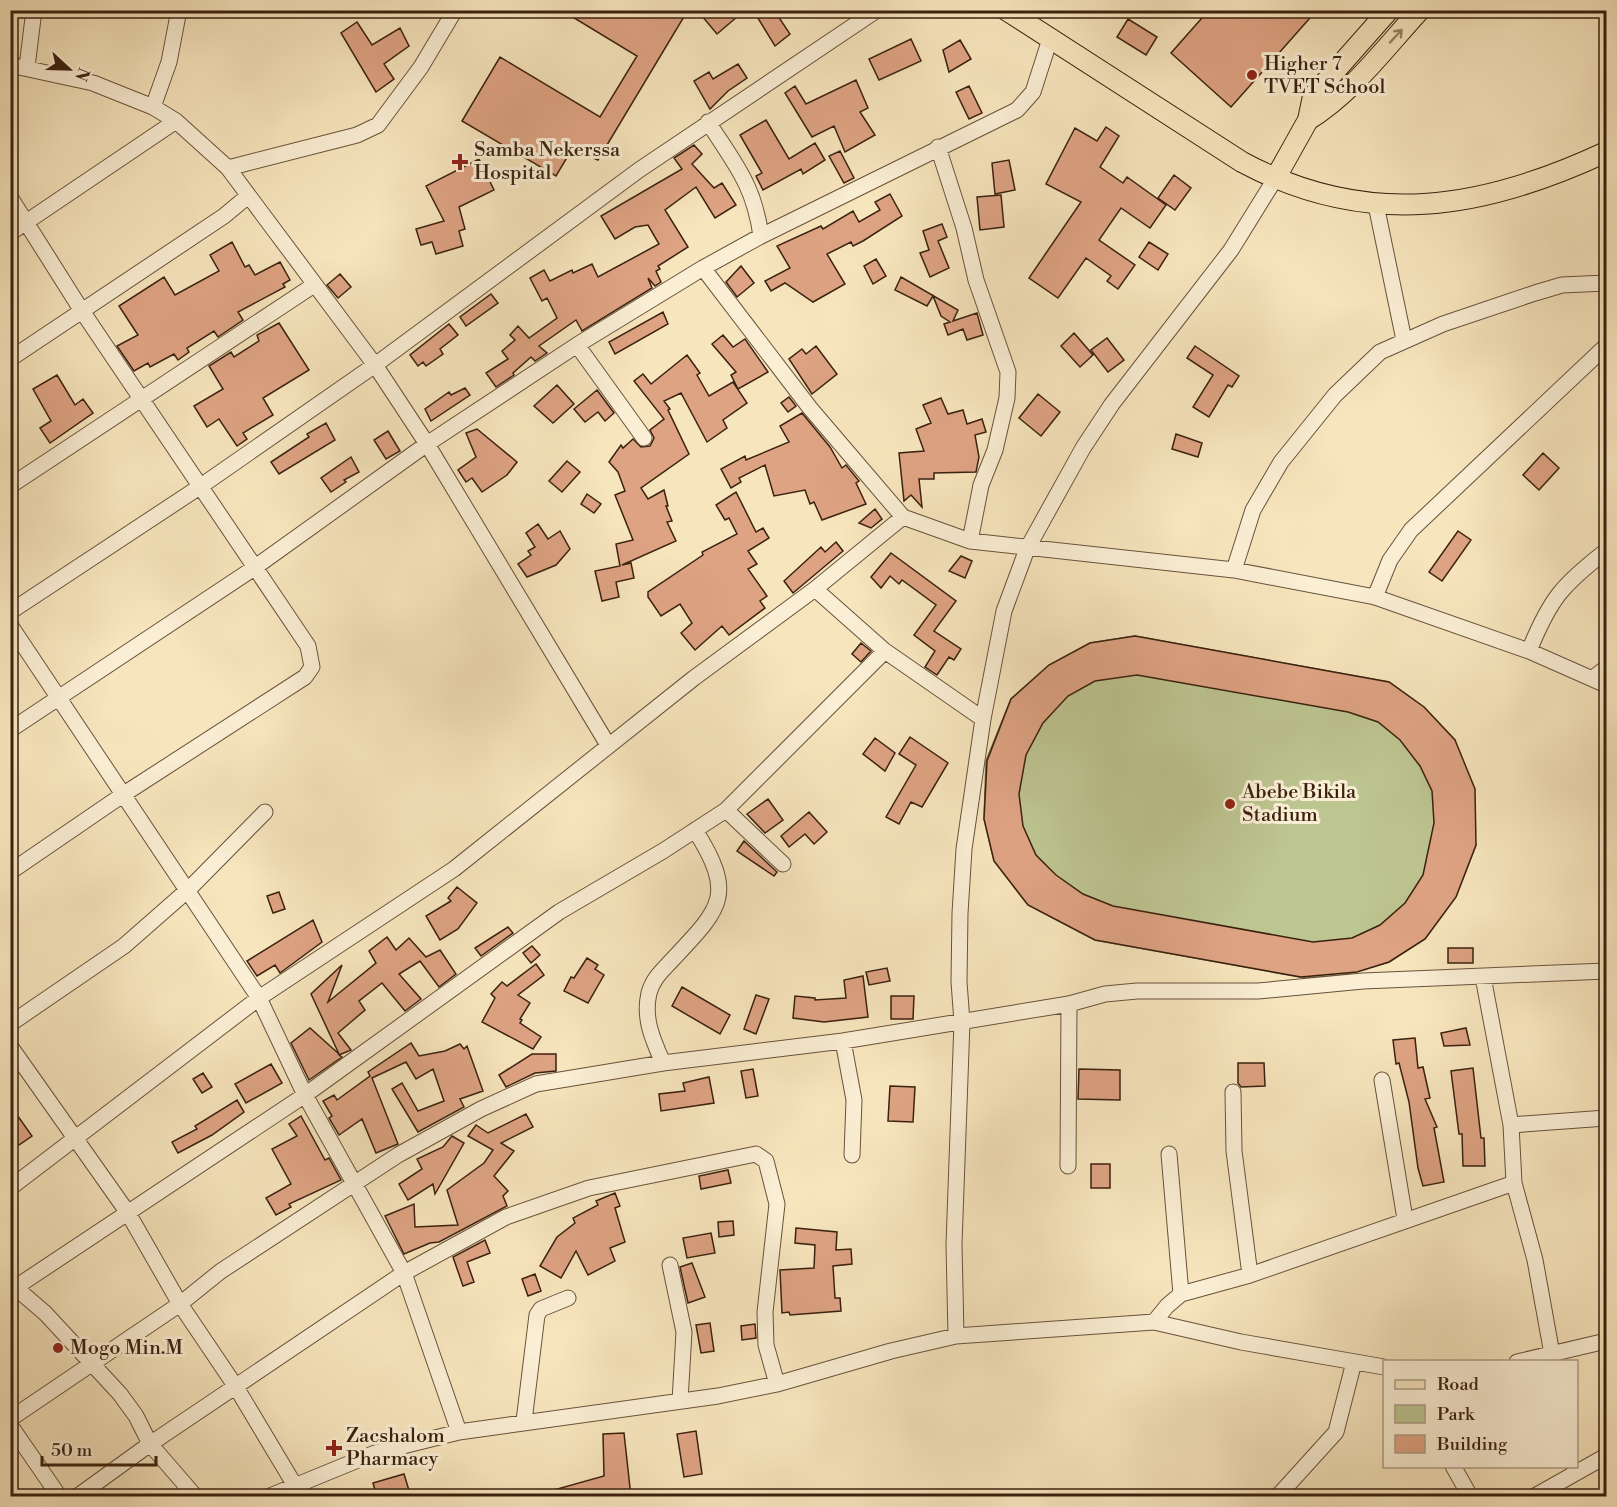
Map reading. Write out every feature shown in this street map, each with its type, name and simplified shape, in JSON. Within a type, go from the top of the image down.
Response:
[{"type":"main road","points":[[1006,10],[1242,162],[1275,179],[1346,200],[1403,207],[1477,198],[1566,171],[1606,152]]},
{"type":"main road","points":[[1275,179],[1308,120],[1312,96],[1389,10]]},
{"type":"main road","points":[[1308,120],[1326,109],[1420,10]]},
{"type":"street","points":[[27,67],[34,10]]},
{"type":"street","points":[[153,107],[169,62],[179,10]]},
{"type":"street","points":[[228,168],[357,135],[378,125],[421,67],[455,10]]},
{"type":"street","points":[[10,612],[201,486],[375,365],[708,122],[877,10]]},
{"type":"street","points":[[10,730],[254,568],[427,444],[577,345],[703,268],[762,236],[1024,104],[1033,92],[1050,39]]},
{"type":"street","points":[[10,65],[93,83],[153,107],[176,121],[228,168],[375,365],[427,444],[608,745]]},
{"type":"street","points":[[10,233],[176,121]]},
{"type":"street","points":[[708,122],[746,179],[755,198],[762,236]]},
{"type":"street","points":[[938,147],[964,228],[976,280],[1008,372],[1007,398],[995,450],[981,485],[970,541]]},
{"type":"street","points":[[956,1336],[955,1221],[962,1022],[959,982],[964,849],[983,718],[1004,611],[1027,549],[1083,448],[1112,404],[1231,250],[1275,179]]},
{"type":"street","points":[[10,359],[224,216],[248,196]]},
{"type":"street","points":[[10,197],[82,311],[308,646],[312,667],[305,677],[124,794],[10,872]]},
{"type":"street","points":[[1376,205],[1404,340]]},
{"type":"street","points":[[703,268],[810,408],[903,518],[970,541],[1234,570],[1375,597],[1529,651],[1600,682],[1606,668]]},
{"type":"street","points":[[1234,570],[1253,510],[1295,443],[1361,369],[1380,352],[1404,340],[1562,285],[1606,283]]},
{"type":"street","points":[[10,486],[314,285]]},
{"type":"street","points":[[577,345],[644,438]]},
{"type":"street","points":[[1375,597],[1390,560],[1411,530],[1606,346]]},
{"type":"street","points":[[10,1188],[260,998],[454,869],[608,745],[815,589],[903,518]]},
{"type":"street","points":[[1529,651],[1543,616],[1557,593],[1575,575],[1606,551]]},
{"type":"street","points":[[815,589],[885,651],[983,718]]},
{"type":"street","points":[[10,625],[61,697],[260,998],[305,1095],[404,1273],[459,1432]]},
{"type":"street","points":[[195,1497],[150,1444],[136,1416],[93,1365],[45,1313],[12,1287],[305,1095],[559,912],[726,810],[885,651]]},
{"type":"street","points":[[726,810],[783,864]]},
{"type":"street","points":[[10,1024],[124,946],[189,889],[265,812]]},
{"type":"street","points":[[663,1063],[648,1028],[650,992],[659,973],[710,918],[721,891],[716,868],[695,831]]},
{"type":"street","points":[[10,1419],[180,1304],[221,1271],[353,1184],[441,1130],[536,1084],[663,1063],[843,1041],[1069,1004],[1105,994],[1137,991],[1258,991],[1363,981],[1606,971]]},
{"type":"street","points":[[1483,977],[1511,1125],[1514,1183],[1535,1260],[1552,1354]]},
{"type":"street","points":[[1068,1166],[1069,1004]]},
{"type":"street","points":[[843,1041],[854,1100],[852,1155]]},
{"type":"street","points":[[10,1046],[128,1213],[180,1304],[236,1387],[294,1484]]},
{"type":"street","points":[[1382,1080],[1405,1219]]},
{"type":"street","points":[[1233,1092],[1233,1142],[1250,1275]]},
{"type":"street","points":[[1511,1125],[1606,1118]]},
{"type":"street","points":[[1168,1154],[1181,1294]]},
{"type":"street","points":[[78,1497],[150,1444],[404,1273],[506,1217],[589,1188],[759,1155],[766,1161],[777,1204],[765,1312],[766,1345],[777,1384]]},
{"type":"street","points":[[1154,1322],[1181,1294],[1250,1275],[1405,1219],[1514,1183]]},
{"type":"street","points":[[670,1265],[684,1332],[680,1401]]},
{"type":"street","points":[[524,1421],[537,1315],[541,1310],[568,1298]]},
{"type":"street","points":[[270,1497],[294,1484],[375,1453],[459,1432],[524,1421],[680,1401],[777,1384],[891,1351],[956,1336],[1154,1322],[1241,1342],[1383,1367]]},
{"type":"street","points":[[1526,1360],[1606,1341]]},
{"type":"street","points":[[1278,1497],[1329,1442],[1341,1424],[1354,1362]]},
{"type":"street","points":[[10,1425],[59,1497]]},
{"type":"street","points":[[1535,1497],[1606,1456]]},
{"type":"street","points":[[1454,1468],[1466,1495]]},
{"type":"green space","name":"Abebe Bikila Stadium","points":[[1135,636],[1389,682],[1424,707],[1455,740],[1476,845],[1456,897],[1425,939],[1389,962],[1344,975],[1305,978],[1095,940],[1028,905],[994,861],[984,819],[986,761],[1011,699],[1049,665],[1090,643]]},
{"type":"building","points":[[561,10],[688,10],[598,160],[572,149],[556,176],[462,121],[500,57],[600,117],[637,56]]},
{"type":"building","points":[[697,10],[745,10],[717,34]]},
{"type":"building","points":[[753,10],[774,10],[790,34],[775,46]]},
{"type":"building","points":[[1209,10],[1317,10],[1231,107],[1171,53]]},
{"type":"building","points":[[1128,19],[1157,37],[1146,55],[1117,37]]},
{"type":"building","points":[[357,22],[372,45],[400,28],[409,46],[384,64],[394,79],[376,92],[341,33]]},
{"type":"building","points":[[911,39],[921,61],[879,80],[869,59]]},
{"type":"building","points":[[960,40],[971,59],[949,72],[943,50]]},
{"type":"building","points":[[738,64],[747,78],[728,91],[710,109],[694,81],[709,72],[713,79]]},
{"type":"building","points":[[856,80],[868,108],[860,112],[875,135],[845,152],[834,126],[812,137],[785,93],[795,86],[806,104]]},
{"type":"building","points":[[969,86],[982,113],[969,119],[956,92]]},
{"type":"building","points":[[766,120],[789,159],[815,143],[825,160],[803,174],[801,169],[763,190],[756,176],[762,173],[740,135]]},
{"type":"building","points":[[1106,127],[1119,136],[1100,167],[1123,183],[1127,177],[1166,205],[1150,228],[1121,208],[1099,240],[1135,265],[1118,289],[1107,281],[1111,276],[1086,258],[1058,298],[1029,278],[1081,202],[1046,184],[1075,128],[1097,141]]},
{"type":"building","points":[[694,145],[702,154],[692,164],[714,188],[722,183],[736,205],[715,218],[696,187],[665,210],[688,247],[658,266],[660,269],[656,271],[661,282],[655,286],[648,278],[652,288],[582,331],[576,320],[539,346],[547,353],[535,361],[531,357],[513,373],[514,375],[496,387],[486,373],[508,359],[502,351],[515,340],[510,335],[518,326],[529,338],[557,318],[547,298],[542,301],[530,278],[544,270],[550,281],[572,270],[573,273],[592,264],[598,277],[659,244],[648,225],[635,227],[615,239],[601,216],[682,169],[674,158]]},
{"type":"building","points":[[840,151],[854,178],[844,183],[829,156]]},
{"type":"building","points":[[479,159],[494,190],[459,207],[465,229],[459,231],[463,246],[436,254],[432,242],[421,245],[416,229],[444,221],[426,186]]},
{"type":"building","points":[[1009,160],[1015,190],[995,194],[992,163]]},
{"type":"building","points":[[1174,175],[1191,188],[1175,210],[1158,198]]},
{"type":"building","points":[[890,194],[902,216],[863,241],[853,246],[851,242],[827,254],[845,284],[813,302],[785,283],[771,291],[765,281],[790,268],[777,246],[821,226],[823,229],[853,211],[859,222],[880,210],[875,202]]},
{"type":"building","points":[[1001,195],[1004,227],[980,230],[977,197]]},
{"type":"building","points":[[942,224],[947,237],[938,241],[949,268],[930,277],[920,253],[929,250],[923,231]]},
{"type":"building","points":[[232,242],[245,267],[249,265],[255,275],[280,262],[290,280],[283,284],[285,287],[238,312],[243,320],[218,337],[214,331],[187,348],[189,352],[178,360],[174,354],[150,367],[148,363],[134,371],[117,346],[138,335],[119,306],[164,277],[175,295],[219,271],[210,255]]},
{"type":"building","points":[[1149,242],[1168,254],[1158,270],[1139,257]]},
{"type":"building","points":[[876,259],[886,276],[873,284],[864,266]]},
{"type":"building","points":[[741,266],[754,283],[737,297],[726,282]]},
{"type":"building","points":[[340,274],[351,287],[338,298],[327,285]]},
{"type":"building","points":[[901,277],[958,310],[953,321],[977,313],[983,335],[967,340],[963,329],[948,335],[944,324],[950,322],[941,316],[933,296],[927,306],[895,290]]},
{"type":"building","points":[[491,294],[498,303],[466,326],[460,317]]},
{"type":"building","points":[[663,312],[668,324],[615,354],[609,342]]},
{"type":"building","points":[[279,323],[309,370],[263,398],[273,415],[243,433],[247,439],[237,446],[219,419],[207,427],[194,406],[223,389],[209,366],[231,352],[234,357],[259,341],[257,335]]},
{"type":"building","points":[[449,324],[458,335],[440,349],[443,354],[426,366],[423,362],[418,366],[410,355]]},
{"type":"building","points":[[1074,333],[1093,355],[1080,367],[1061,346]]},
{"type":"building","points":[[723,335],[733,347],[745,339],[768,372],[738,389],[731,375],[736,372],[712,344]]},
{"type":"building","points":[[1107,338],[1124,360],[1108,372],[1091,350]]},
{"type":"building","points":[[816,346],[837,374],[812,394],[789,359],[802,349],[806,354]]},
{"type":"building","points":[[1195,346],[1239,376],[1232,387],[1228,385],[1209,417],[1193,407],[1213,375],[1187,358]]},
{"type":"building","points":[[687,355],[700,373],[697,375],[709,396],[733,382],[747,403],[723,420],[727,428],[707,442],[681,393],[664,401],[670,409],[668,410],[689,454],[641,488],[648,499],[664,490],[668,506],[666,506],[672,521],[667,522],[676,541],[622,565],[631,563],[634,578],[616,582],[619,597],[602,601],[595,571],[620,566],[616,544],[633,540],[615,495],[625,491],[618,472],[609,462],[621,445],[623,448],[633,439],[641,447],[650,446],[654,438],[650,430],[664,419],[634,381],[643,374],[651,384]]},
{"type":"building","points":[[57,375],[75,405],[83,399],[93,413],[50,443],[40,428],[51,421],[33,389]]},
{"type":"building","points":[[557,385],[574,404],[553,423],[534,406]]},
{"type":"building","points":[[465,388],[470,395],[431,421],[425,409],[449,392],[451,395]]},
{"type":"building","points":[[597,390],[614,413],[605,421],[598,412],[585,422],[574,409]]},
{"type":"building","points":[[1038,394],[1060,412],[1041,436],[1019,418]]},
{"type":"building","points":[[789,397],[796,406],[788,412],[781,403]]},
{"type":"building","points":[[941,398],[948,414],[963,410],[967,424],[982,419],[986,432],[975,435],[979,457],[976,472],[934,473],[934,479],[919,479],[922,507],[911,495],[904,501],[899,453],[924,451],[916,429],[931,423],[923,405]]},
{"type":"building","points":[[802,413],[830,447],[842,468],[846,465],[859,481],[856,483],[866,504],[822,520],[814,502],[810,504],[805,490],[774,496],[765,465],[739,478],[741,482],[731,488],[721,469],[745,456],[746,460],[789,442],[780,426]]},
{"type":"building","points":[[326,423],[335,440],[279,474],[271,462],[309,437],[307,434]]},
{"type":"building","points":[[477,429],[517,462],[507,475],[482,492],[472,478],[466,482],[458,470],[476,457],[466,433]]},
{"type":"building","points":[[388,431],[400,451],[386,459],[374,440]]},
{"type":"building","points":[[1176,434],[1202,443],[1198,457],[1172,449]]},
{"type":"building","points":[[1543,453],[1559,468],[1539,490],[1523,475]]},
{"type":"building","points":[[351,457],[359,472],[344,480],[346,482],[331,492],[321,478]]},
{"type":"building","points":[[567,461],[580,472],[562,492],[549,481]]},
{"type":"building","points":[[736,492],[756,532],[763,528],[769,538],[748,551],[757,564],[748,569],[767,596],[760,601],[765,608],[729,635],[722,626],[695,650],[681,633],[692,623],[680,604],[661,616],[648,597],[648,592],[703,555],[702,552],[737,534],[729,518],[725,520],[716,505]]},
{"type":"building","points":[[587,494],[601,504],[594,513],[581,504]]},
{"type":"building","points":[[875,509],[882,519],[871,528],[859,523]]},
{"type":"building","points":[[538,524],[548,539],[560,531],[570,549],[556,565],[527,577],[518,564],[531,555],[528,551],[535,547],[526,533]]},
{"type":"building","points":[[1458,531],[1471,540],[1442,581],[1429,572]]},
{"type":"building","points":[[836,542],[843,551],[793,593],[784,581],[821,547],[825,552]]},
{"type":"building","points":[[891,553],[956,601],[934,631],[961,649],[954,660],[949,657],[937,675],[925,667],[935,651],[914,635],[936,605],[902,580],[899,584],[890,576],[881,588],[871,577]]},
{"type":"building","points":[[961,556],[972,561],[965,578],[949,571]]},
{"type":"building","points":[[1135,636],[1389,682],[1424,707],[1455,740],[1475,789],[1476,845],[1456,897],[1425,939],[1389,962],[1357,972],[1301,977],[1095,940],[1028,905],[994,861],[984,819],[987,761],[1011,699],[1049,665],[1090,643]],"holes":[[[1137,675],[1348,712],[1378,722],[1400,740],[1420,766],[1432,791],[1434,823],[1423,875],[1405,903],[1380,925],[1352,938],[1313,942],[1113,906],[1083,894],[1056,875],[1036,855],[1023,826],[1019,794],[1026,755],[1043,723],[1068,696],[1095,681]]]},
{"type":"building","points":[[861,643],[871,651],[861,662],[852,654]]},
{"type":"building","points":[[910,737],[948,763],[922,807],[911,802],[899,824],[886,817],[916,765],[899,754]]},
{"type":"building","points":[[875,738],[895,753],[885,771],[863,754]]},
{"type":"building","points":[[768,799],[783,820],[765,833],[747,814]]},
{"type":"building","points":[[809,812],[827,832],[814,844],[805,834],[789,847],[781,836]]},
{"type":"building","points":[[744,841],[777,872],[774,876],[737,851]]},
{"type":"building","points":[[457,887],[477,903],[458,929],[440,940],[426,916],[451,901],[448,898]]},
{"type":"building","points":[[279,892],[285,909],[273,913],[267,896]]},
{"type":"building","points":[[313,920],[322,942],[280,973],[275,965],[257,976],[247,961]]},
{"type":"building","points":[[508,927],[513,933],[481,956],[475,948]]},
{"type":"building","points":[[387,937],[396,950],[409,938],[426,957],[440,950],[456,974],[439,987],[420,961],[399,974],[421,999],[405,1011],[382,983],[359,1001],[365,1010],[338,1033],[351,1050],[339,1055],[342,1057],[309,1080],[291,1043],[310,1028],[339,1054],[311,994],[342,965],[328,1002],[376,963],[369,951]]},
{"type":"building","points":[[532,946],[540,955],[531,963],[523,953]]},
{"type":"building","points":[[1448,948],[1473,948],[1473,963],[1448,963]]},
{"type":"building","points":[[587,958],[598,965],[595,969],[604,975],[588,1003],[564,991],[571,977],[574,978]]},
{"type":"building","points":[[536,964],[544,975],[518,995],[530,1003],[520,1023],[541,1037],[533,1049],[482,1022],[495,998],[491,994],[502,982],[507,986]]},
{"type":"building","points":[[887,968],[890,981],[869,985],[866,972]]},
{"type":"building","points":[[863,976],[868,1017],[824,1022],[793,1018],[795,996],[815,998],[815,1000],[846,998],[844,980]]},
{"type":"building","points":[[682,987],[730,1015],[720,1034],[672,1006]]},
{"type":"building","points":[[756,995],[769,999],[756,1034],[744,1029]]},
{"type":"building","points":[[891,996],[914,996],[913,1019],[891,1019]]},
{"type":"building","points":[[1466,1028],[1470,1045],[1444,1046],[1441,1033]]},
{"type":"building","points":[[1415,1038],[1418,1068],[1423,1067],[1430,1098],[1425,1099],[1437,1127],[1434,1128],[1444,1182],[1423,1186],[1418,1168],[1409,1102],[1399,1063],[1396,1064],[1393,1040]]},
{"type":"building","points":[[411,1043],[419,1056],[445,1051],[460,1044],[464,1049],[467,1046],[483,1091],[460,1099],[464,1107],[418,1132],[392,1089],[402,1083],[418,1111],[444,1101],[433,1069],[416,1079],[406,1062],[372,1078],[398,1144],[376,1153],[362,1119],[339,1135],[329,1118],[332,1116],[323,1101],[334,1095],[337,1100],[370,1076],[368,1072]]},
{"type":"building","points":[[532,1054],[556,1054],[556,1071],[535,1073],[506,1087],[499,1075]]},
{"type":"building","points":[[1238,1063],[1264,1063],[1265,1086],[1241,1087],[1238,1083]]},
{"type":"building","points":[[271,1064],[282,1083],[246,1103],[235,1084]]},
{"type":"building","points":[[1473,1068],[1481,1138],[1484,1138],[1485,1166],[1463,1166],[1462,1134],[1459,1134],[1451,1071]]},
{"type":"building","points":[[753,1069],[758,1096],[746,1098],[741,1071]]},
{"type":"building","points":[[1079,1069],[1120,1070],[1120,1100],[1078,1099]]},
{"type":"building","points":[[203,1073],[212,1087],[202,1093],[193,1079]]},
{"type":"building","points":[[709,1077],[714,1103],[661,1111],[659,1094],[685,1091],[683,1083]]},
{"type":"building","points":[[890,1086],[915,1087],[913,1122],[888,1121]]},
{"type":"building","points":[[237,1100],[244,1112],[212,1135],[178,1153],[172,1142],[197,1129],[195,1126]]},
{"type":"building","points":[[10,1105],[32,1136],[10,1151]]},
{"type":"building","points":[[526,1114],[533,1127],[501,1143],[514,1151],[494,1176],[508,1191],[503,1196],[507,1206],[439,1242],[430,1243],[404,1254],[385,1216],[414,1204],[415,1227],[458,1225],[447,1190],[484,1163],[493,1150],[468,1136],[476,1125],[488,1133]]},
{"type":"building","points":[[301,1116],[325,1160],[329,1158],[341,1180],[289,1204],[291,1207],[276,1215],[266,1198],[291,1184],[272,1149],[297,1136],[289,1124]]},
{"type":"building","points":[[452,1136],[464,1143],[435,1194],[433,1184],[408,1200],[399,1184],[422,1169],[417,1159],[443,1147]]},
{"type":"building","points":[[1091,1164],[1110,1164],[1110,1188],[1091,1188]]},
{"type":"building","points":[[728,1170],[731,1183],[701,1189],[699,1176]]},
{"type":"building","points":[[615,1193],[620,1206],[615,1208],[625,1242],[610,1248],[615,1261],[588,1275],[576,1251],[561,1278],[540,1266],[557,1237],[575,1223],[573,1218],[598,1205],[596,1201]]},
{"type":"building","points":[[733,1221],[734,1235],[719,1237],[718,1222]]},
{"type":"building","points":[[796,1228],[837,1232],[836,1250],[851,1249],[852,1264],[833,1266],[835,1298],[840,1298],[841,1311],[790,1315],[789,1312],[782,1313],[780,1270],[814,1268],[815,1245],[795,1243]]},
{"type":"building","points":[[711,1233],[715,1253],[687,1258],[683,1238]]},
{"type":"building","points":[[485,1240],[490,1253],[467,1262],[474,1282],[463,1286],[453,1257]]},
{"type":"building","points":[[692,1263],[705,1297],[688,1303],[680,1267]]},
{"type":"building","points":[[535,1274],[541,1291],[528,1296],[522,1279]]},
{"type":"building","points":[[710,1323],[714,1351],[701,1353],[696,1325]]},
{"type":"building","points":[[755,1324],[756,1338],[742,1340],[741,1326]]},
{"type":"building","points":[[696,1431],[702,1474],[684,1477],[677,1434]]},
{"type":"building","points":[[624,1433],[631,1497],[611,1497],[607,1490],[581,1497],[543,1497],[543,1493],[604,1476],[603,1434]]},
{"type":"building","points":[[404,1474],[411,1497],[377,1497],[373,1483]]},
{"type":"place","name":"Higher 7 TVET School","points":[[1252,75]]},
{"type":"place","name":"Samba Nekerssa Hospital","points":[[460,162]]},
{"type":"place","name":"Abebe Bikila Stadium","points":[[1230,804]]},
{"type":"place","name":"Mogo Min.M","points":[[58,1348]]},
{"type":"place","name":"Zacshalom Pharmacy","points":[[334,1448]]}]
